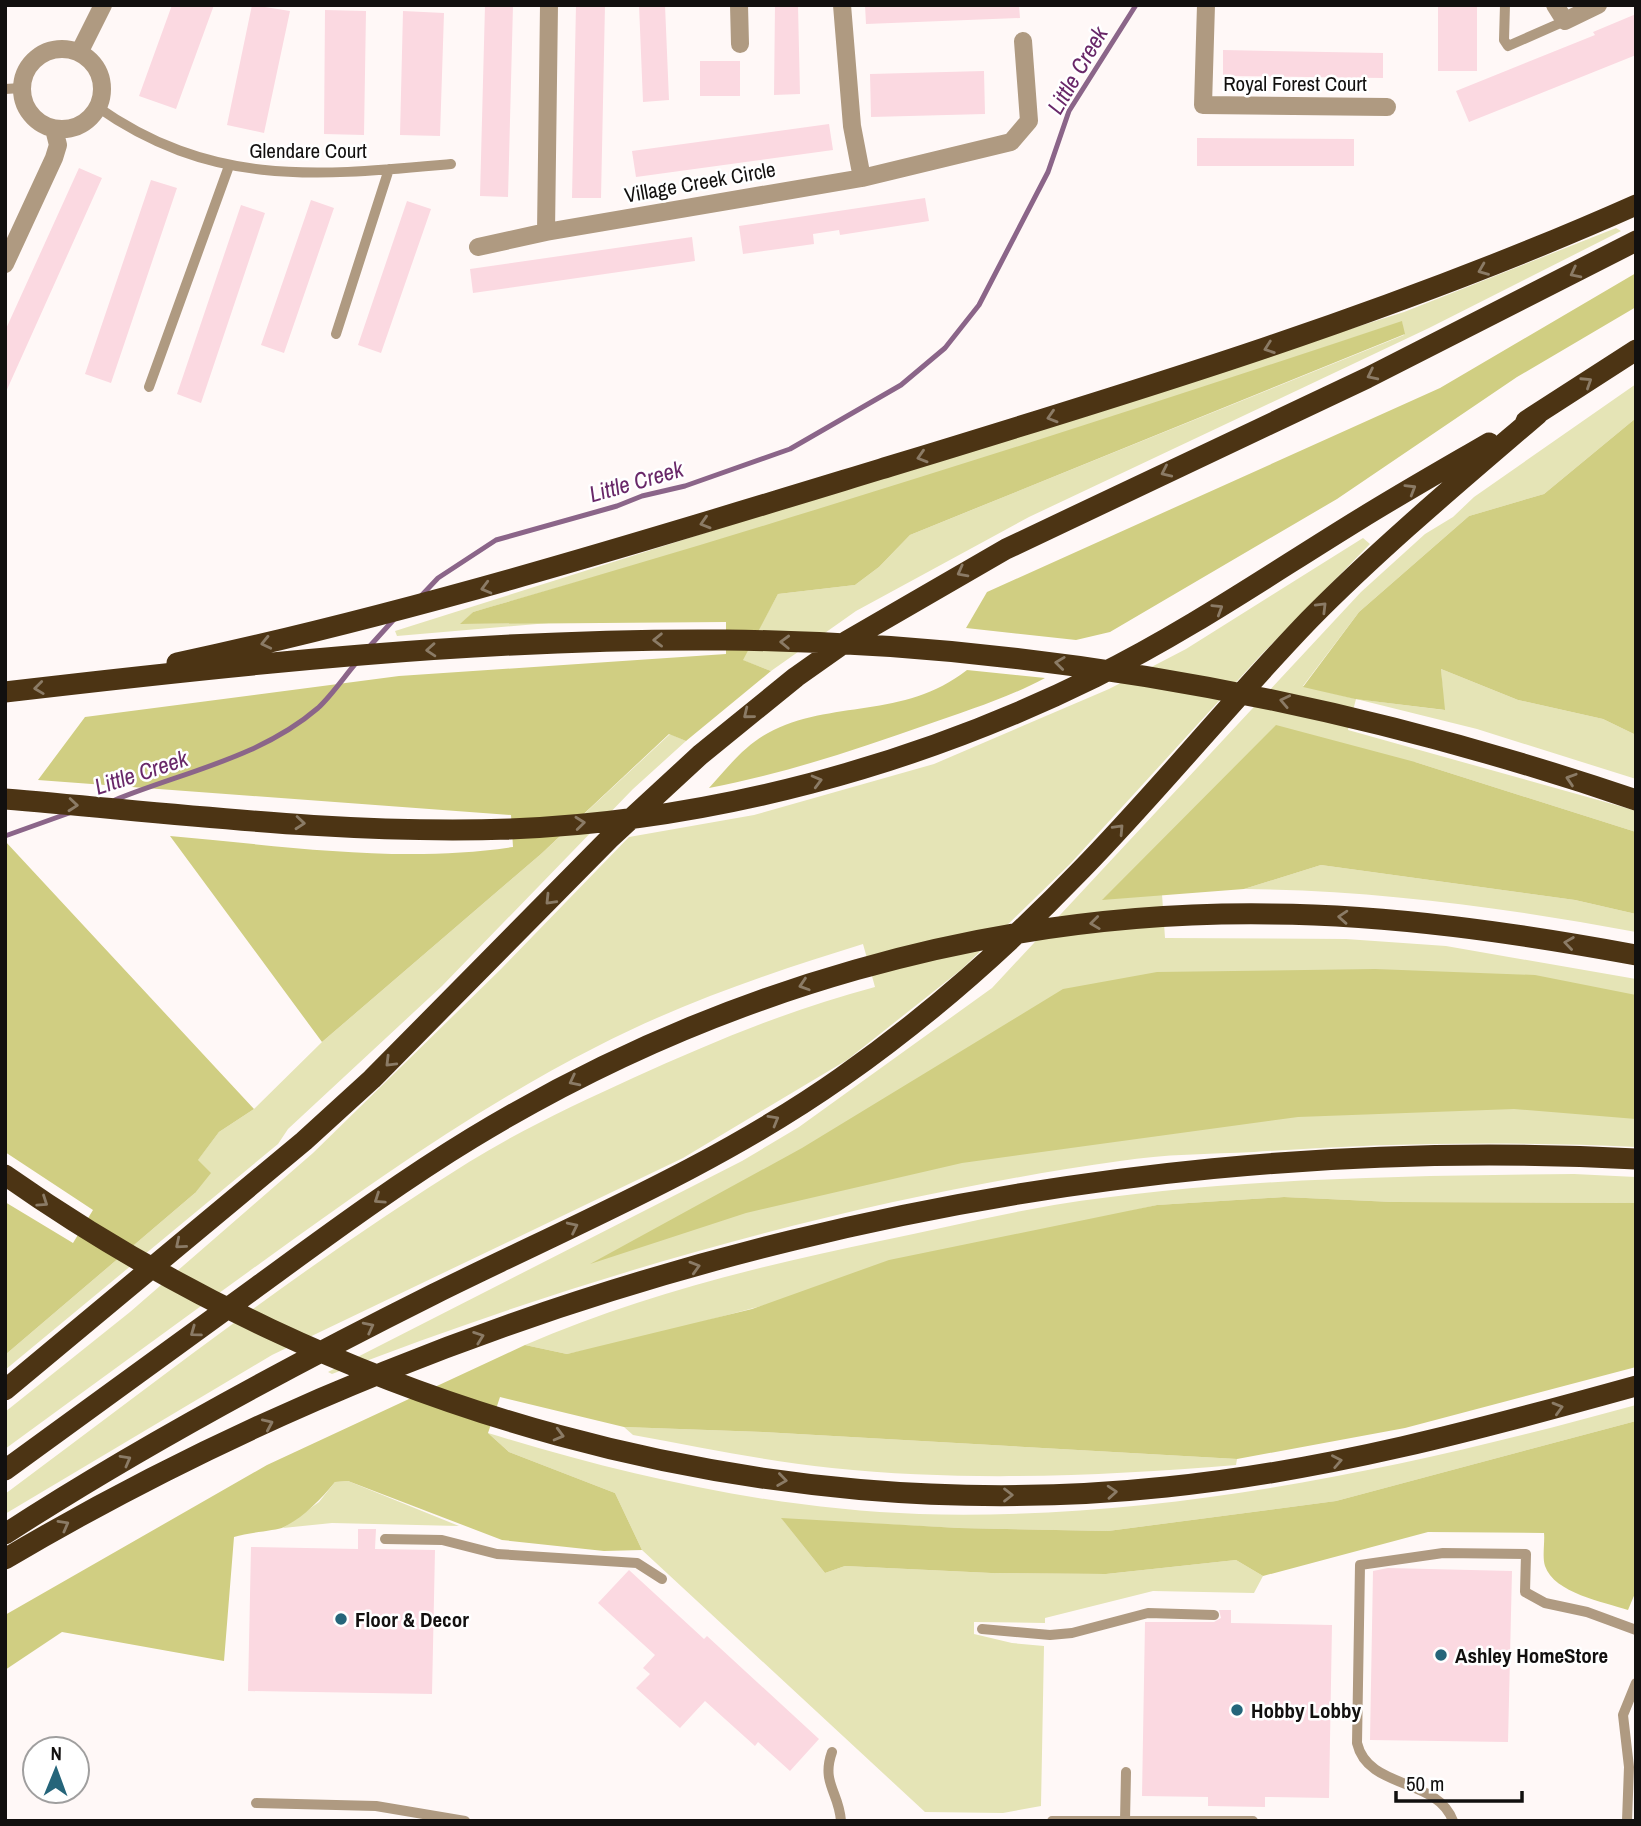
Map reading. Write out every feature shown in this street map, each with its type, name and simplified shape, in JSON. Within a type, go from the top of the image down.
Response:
[{"type":"highway","points":[[73,684],[323,630],[480,589],[1166,382],[1427,292],[1636,205]]},
{"type":"highway","points":[[5,1390],[304,1141],[372,1079],[609,839],[692,762],[747,715],[847,641],[951,578],[1017,543],[1379,372],[1636,241]]},
{"type":"highway","points":[[5,799],[315,824],[512,828],[632,817],[750,797],[867,768],[925,749],[1039,704],[1096,677],[1203,618],[1358,520],[1538,414],[1636,350]]},
{"type":"highway","points":[[5,1534],[108,1470],[269,1380],[681,1172],[839,1079],[938,1004],[1026,925],[1136,811],[1311,618],[1423,513],[1538,414]]},
{"type":"highway","points":[[5,692],[472,647],[594,641],[727,640],[907,648],[1029,659],[1215,687],[1351,716],[1492,754],[1636,800]]},
{"type":"highway","points":[[5,1470],[368,1206],[514,1114],[580,1078],[691,1026],[808,984],[870,966],[1010,935],[1163,916],[1273,914],[1397,921],[1488,931],[1636,955]]},
{"type":"highway","points":[[5,1559],[99,1505],[349,1388],[581,1302],[783,1243],[1026,1193],[1234,1167],[1418,1157],[1636,1159]]},
{"type":"highway","points":[[5,1175],[82,1228],[184,1287],[294,1341],[393,1382],[493,1416],[675,1462],[785,1480],[920,1493],[1043,1495],[1166,1488],[1287,1470],[1467,1432],[1636,1386]]},
{"type":"street","points":[[80,51],[103,5]]},
{"type":"street","points":[[546,232],[549,5]]},
{"type":"street","points":[[739,5],[740,44]]},
{"type":"street","points":[[842,5],[852,126],[862,178]]},
{"type":"street","name":"Royal Forest Court","points":[[1206,5],[1203,105],[1387,107]]},
{"type":"street","points":[[1555,5],[1565,22],[1598,5]]},
{"type":"street","name":"Village Creek Circle","points":[[478,247],[546,232],[862,178],[1011,142],[1029,121],[1023,41]]},
{"type":"street","points":[[67,48],[80,51],[91,61],[98,74],[100,89],[96,106],[76,126],[54,129],[39,123],[29,113],[14,88],[33,63],[45,54],[67,48]]},
{"type":"street","points":[[5,264],[54,158],[58,145],[54,129]]},
{"type":"lane","points":[[1505,5],[1504,40],[1508,46],[1565,22]]},
{"type":"lane","name":"Glendare Court","points":[[96,106],[152,142],[229,166],[282,173],[451,164]]},
{"type":"lane","points":[[149,387],[229,166]]},
{"type":"lane","points":[[336,334],[389,169]]},
{"type":"lane","points":[[385,1539],[442,1541],[497,1554],[637,1563],[662,1579]]},
{"type":"lane","points":[[1449,1819],[1434,1795],[1382,1773],[1365,1762],[1360,1754],[1357,1743],[1360,1564],[1443,1553],[1526,1554],[1525,1592],[1545,1603],[1587,1612],[1636,1630]]},
{"type":"lane","points":[[982,1629],[1072,1633],[1149,1613],[1214,1615]]},
{"type":"lane","points":[[1627,1821],[1629,1767],[1623,1715],[1636,1684]]},
{"type":"lane","points":[[832,1752],[827,1775],[839,1802],[841,1821]]},
{"type":"lane","points":[[1125,1820],[1126,1772]]},
{"type":"lane","points":[[256,1803],[376,1806],[465,1821]]},
{"type":"lane","points":[[1052,1821],[1253,1821]]},
{"type":"green space","points":[[1616,228],[1621,231],[1429,328],[1029,517],[856,611],[771,671],[742,660],[778,594],[855,585],[879,567],[910,535],[1404,335],[1402,322],[1014,450],[709,544],[473,612],[461,624],[549,623],[397,636],[395,631],[1404,312]]},
{"type":"green space","points":[[1636,384],[1636,418],[1544,494],[1469,516],[1359,612],[1303,686],[1356,699],[1348,730],[1636,811],[1636,832],[1415,762],[1103,899],[1162,894],[1165,938],[1346,939],[1446,946],[1636,979],[1636,1147],[1445,1144],[1349,1147],[1153,1157],[1019,1177],[819,1219],[720,1245],[524,1305],[332,1374],[328,1372],[742,1161],[799,1127],[992,988],[1361,592],[1425,534],[1453,517],[1474,497]]},
{"type":"green space","points":[[1363,538],[1370,544],[1260,656],[1070,864],[962,969],[847,1060],[683,1158],[272,1355],[5,1514],[5,1494],[292,1281],[469,1162],[571,1107],[693,1052],[752,1027],[875,987],[863,944],[727,990],[661,1016],[552,1070],[467,1121],[384,1176],[5,1449],[5,1412],[130,1312],[313,1153],[501,969],[629,837],[754,815],[934,764],[1109,689],[1186,649]]},
{"type":"green space","points":[[1441,669],[1518,700],[1603,719],[1636,735],[1636,779],[1477,729],[1356,699],[1444,710]]},
{"type":"green space","points":[[670,734],[686,741],[633,789],[442,986],[288,1129],[278,1144],[5,1370],[5,1355],[195,1193],[197,1161],[219,1132],[254,1109],[322,1042],[541,854]]},
{"type":"green space","points":[[1321,865],[1575,900],[1636,914],[1636,932],[1441,902],[1343,893],[1244,889]]},
{"type":"green space","points":[[1574,1174],[1636,1177],[1636,1203],[1393,1202],[1284,1197],[1157,1205],[1039,1232],[630,1341],[567,1354],[525,1345],[655,1297],[744,1272],[1054,1205],[1183,1189],[1314,1180]]},
{"type":"green space","points":[[1636,1405],[1636,1421],[1336,1501],[1108,1531],[959,1528],[782,1519],[825,1573],[845,1566],[991,1573],[1106,1574],[1236,1560],[1263,1576],[1254,1593],[1153,1591],[1045,1618],[1045,1623],[974,1622],[974,1634],[1012,1643],[1044,1646],[1041,1806],[1003,1813],[925,1812],[642,1550],[615,1493],[509,1452],[488,1433],[593,1463],[755,1498],[864,1511],[1010,1514],[1100,1509],[1281,1486],[1460,1450]]},
{"type":"green space","points":[[624,1427],[763,1432],[1237,1459],[1236,1465],[1135,1472],[1034,1476],[933,1475],[782,1462],[633,1435]]},
{"type":"green space","points":[[348,1481],[459,1526],[332,1523],[283,1528],[319,1502],[335,1482]]},
{"type":"shaded area","points":[[1636,273],[1636,307],[1517,377],[1337,499],[1110,632],[1076,640],[966,628],[987,592],[1440,388]]},
{"type":"shaded area","points":[[1402,321],[1405,334],[910,535],[879,567],[855,585],[778,594],[743,660],[771,671],[686,741],[669,734],[541,854],[322,1042],[170,836],[342,852],[470,852],[513,847],[511,815],[38,780],[85,717],[399,676],[726,654],[726,622],[460,624],[473,612],[939,471]]},
{"type":"shaded area","points":[[1636,418],[1636,735],[1603,719],[1518,700],[1441,669],[1445,710],[1355,699],[1303,687],[1359,612],[1469,516],[1544,494]]},
{"type":"shaded area","points":[[967,670],[1045,678],[987,704],[846,752],[791,769],[709,788],[744,751],[768,733],[817,716],[918,696],[943,686]]},
{"type":"shaded area","points":[[1276,725],[1415,762],[1636,832],[1636,914],[1575,900],[1321,865],[1244,889],[1102,900]]},
{"type":"shaded area","points":[[5,841],[254,1109],[219,1132],[198,1160],[211,1173],[195,1193],[5,1355],[5,1202],[73,1243],[93,1210],[5,1152]]},
{"type":"shaded area","points":[[1375,969],[1535,975],[1636,995],[1636,1119],[1514,1109],[1298,1117],[962,1163],[746,1213],[590,1264],[802,1148],[1063,989],[1157,972]]},
{"type":"shaded area","points":[[1284,1197],[1393,1202],[1636,1203],[1636,1367],[1405,1428],[1237,1459],[763,1432],[624,1427],[500,1397],[488,1433],[509,1452],[615,1493],[642,1550],[604,1551],[502,1540],[348,1481],[335,1482],[312,1507],[284,1527],[234,1537],[224,1661],[62,1632],[5,1670],[5,1615],[267,1465],[525,1345],[567,1354],[752,1309],[889,1260],[1157,1205]]},
{"type":"shaded area","points":[[1636,1421],[1636,1591],[1628,1610],[1581,1595],[1558,1583],[1545,1566],[1544,1533],[1428,1532],[1263,1576],[1236,1560],[1106,1574],[991,1573],[845,1566],[825,1573],[781,1518],[959,1528],[1108,1531],[1336,1501]]},
{"type":"building","points":[[172,5],[214,5],[176,109],[139,96]]},
{"type":"building","points":[[252,5],[290,11],[264,133],[227,125]]},
{"type":"building","points":[[485,5],[513,5],[508,197],[480,196]]},
{"type":"building","points":[[576,5],[605,5],[601,198],[572,198]]},
{"type":"building","points":[[639,5],[665,5],[669,100],[643,102]]},
{"type":"building","points":[[775,5],[798,5],[800,94],[774,95]]},
{"type":"building","points":[[865,5],[1019,5],[1020,18],[866,24]]},
{"type":"building","points":[[1438,5],[1477,5],[1477,71],[1438,71]]},
{"type":"building","points":[[325,10],[366,11],[364,135],[324,134]]},
{"type":"building","points":[[403,11],[444,13],[440,136],[400,135]]},
{"type":"building","points":[[1636,14],[1636,55],[1469,122],[1456,91],[1595,35],[1593,32]]},
{"type":"building","points":[[1223,50],[1383,53],[1383,78],[1223,76]]},
{"type":"building","points":[[700,61],[740,61],[740,96],[700,96]]},
{"type":"building","points":[[984,71],[985,114],[871,117],[870,74]]},
{"type":"building","points":[[829,124],[833,150],[636,177],[632,151]]},
{"type":"building","points":[[1197,138],[1354,139],[1354,166],[1197,166]]},
{"type":"building","points":[[79,168],[102,178],[5,394],[5,331]]},
{"type":"building","points":[[151,180],[177,188],[111,383],[85,374]]},
{"type":"building","points":[[925,198],[929,221],[840,235],[839,230],[813,234],[814,244],[743,254],[739,226]]},
{"type":"building","points":[[311,200],[334,208],[284,353],[261,345]]},
{"type":"building","points":[[407,201],[431,209],[381,353],[358,345]]},
{"type":"building","points":[[241,205],[265,213],[201,403],[177,394]]},
{"type":"building","points":[[692,237],[695,261],[473,293],[470,269]]},
{"type":"building","name":"Floor & Decor","points":[[358,1529],[376,1529],[375,1549],[435,1550],[432,1694],[248,1691],[251,1547],[358,1549]]},
{"type":"building","name":"Ashley HomeStore","points":[[1388,1568],[1512,1571],[1508,1742],[1370,1740],[1373,1571]]},
{"type":"building","points":[[629,1570],[704,1639],[707,1636],[819,1739],[790,1771],[758,1742],[755,1746],[705,1701],[680,1728],[636,1688],[650,1674],[643,1668],[655,1655],[598,1603]]},
{"type":"building","name":"Hobby Lobby","points":[[1219,1610],[1231,1610],[1231,1623],[1332,1625],[1329,1798],[1265,1797],[1265,1807],[1208,1806],[1208,1797],[1142,1796],[1145,1622],[1214,1622],[1221,1618]]},
{"type":"waterway","name":"Little Creek","points":[[421,596],[438,578],[496,540],[617,506],[642,496],[685,486],[790,449],[901,385],[945,348],[979,305],[1048,172],[1069,111],[1136,5]]},
{"type":"waterway","name":"Little Creek","points":[[369,647],[397,616]]},
{"type":"waterway","name":"Little Creek","points":[[115,800],[220,762],[271,740],[318,708],[356,663]]},
{"type":"waterway","name":"Little Creek","points":[[5,836],[72,812]]},
{"type":"place","name":"Floor & Decor","points":[[341,1619]]},
{"type":"place","name":"Ashley HomeStore","points":[[1441,1655]]},
{"type":"place","name":"Hobby Lobby","points":[[1237,1710]]}]
